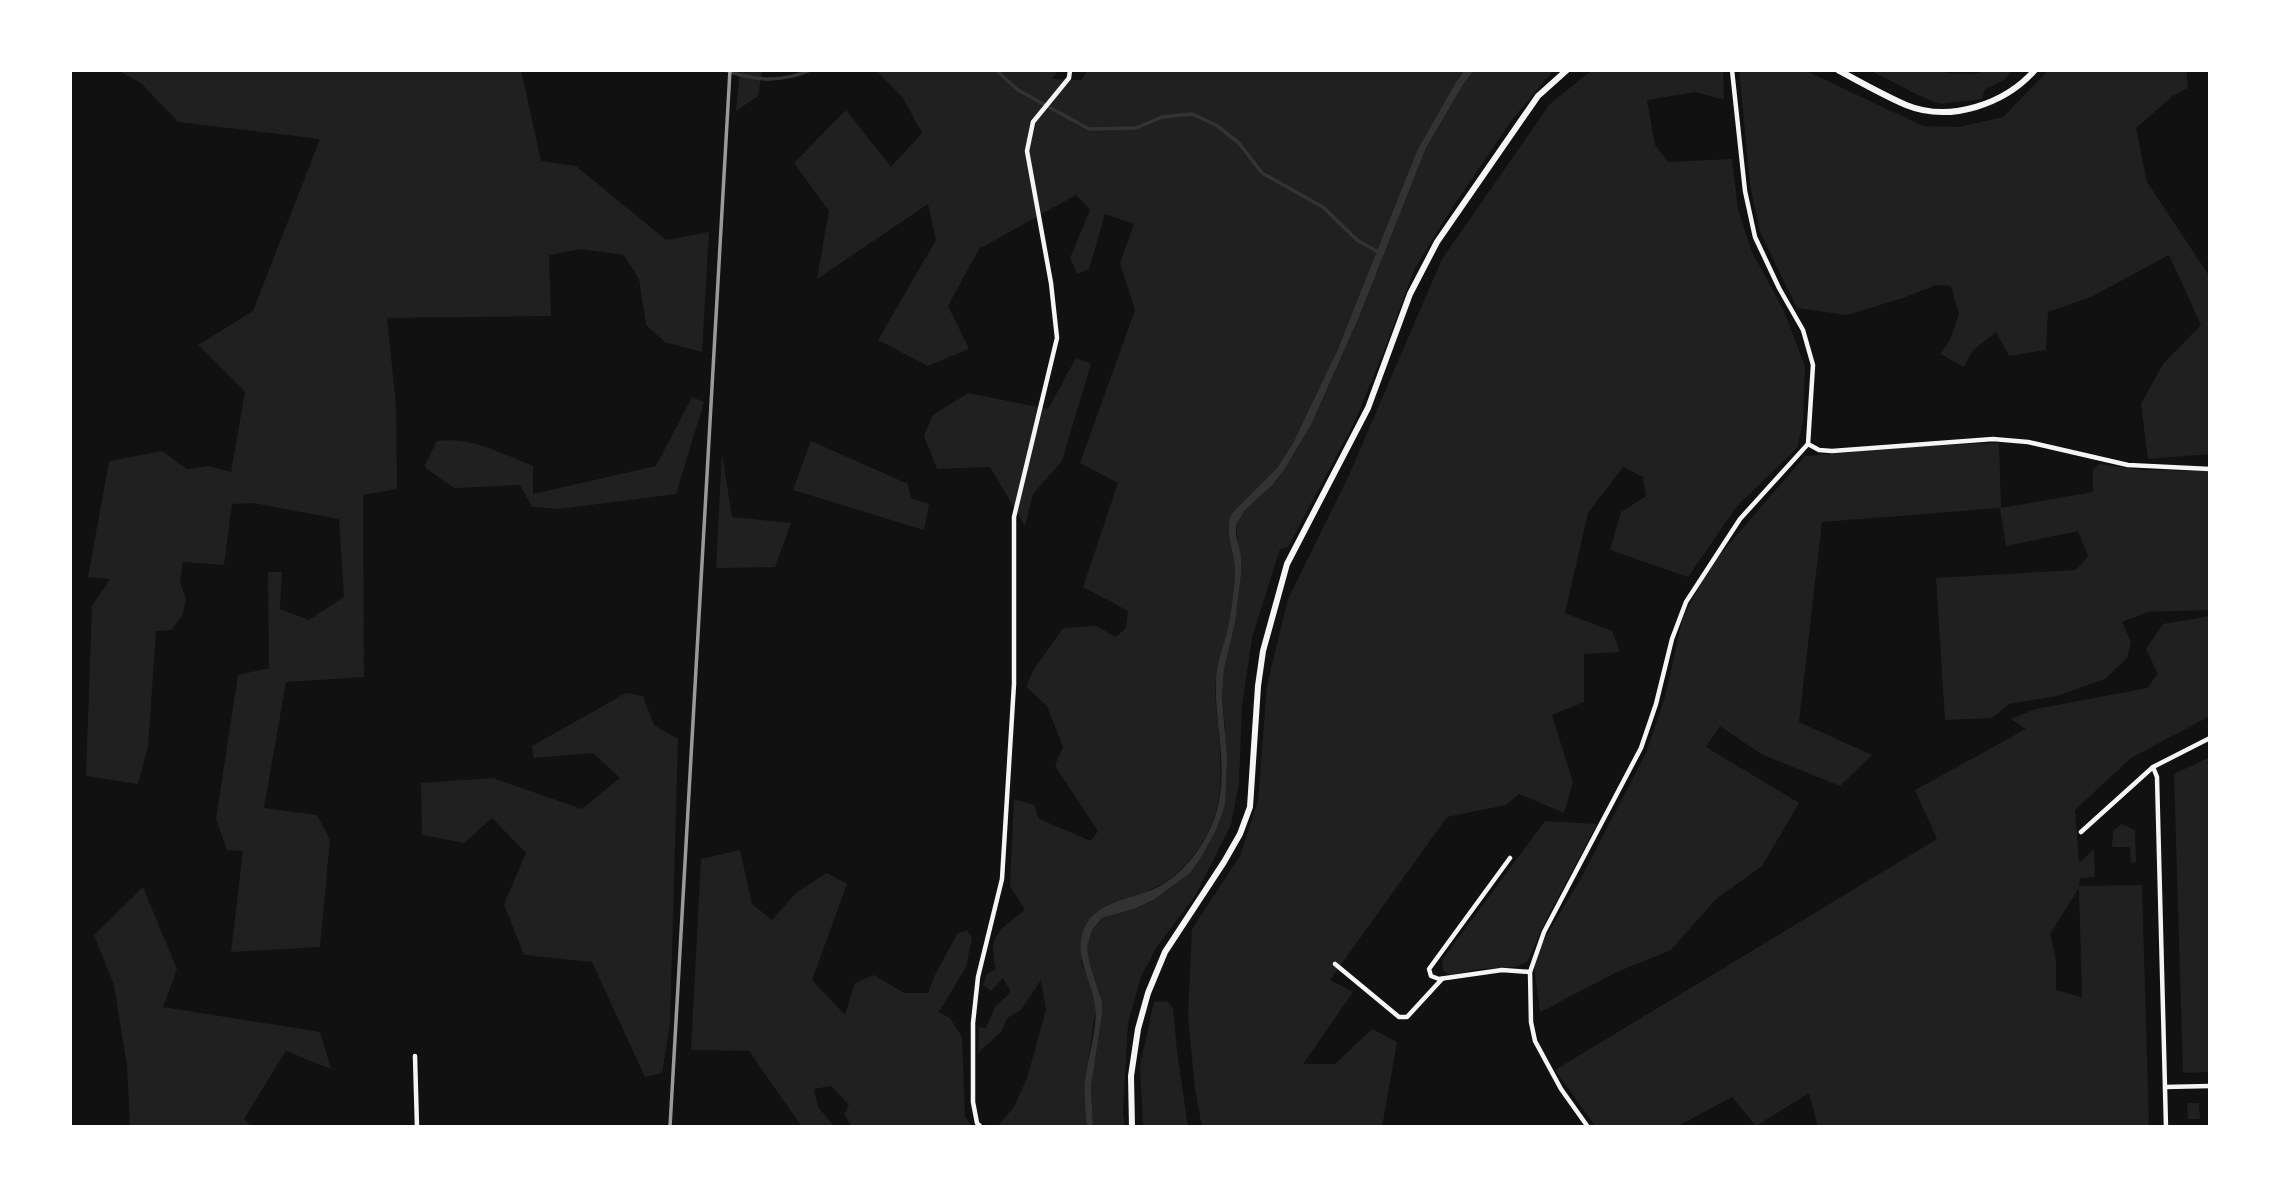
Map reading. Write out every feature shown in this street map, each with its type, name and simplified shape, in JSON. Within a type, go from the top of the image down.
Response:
[{"type":"street","points":[[981,1127],[977,1123],[973,1102],[973,1023],[980,967],[1002,879],[1014,684],[1014,517],[1058,338],[1027,151],[1032,122],[1069,78],[1070,70]]},
{"type":"street","points":[[1132,1127],[1131,1076],[1138,1029],[1148,993],[1165,952],[1224,862],[1240,834],[1250,807],[1263,651],[1287,565],[1368,408],[1410,294],[1437,242],[1538,96],[1567,70]]},
{"type":"street","points":[[1588,1127],[1562,1089],[1535,1041],[1531,1021],[1530,972],[1544,932],[1641,748],[1656,704],[1672,639],[1686,602],[1740,519],[1808,444],[1813,365],[1803,330],[1755,237],[1745,191],[1732,70]]},
{"type":"street","points":[[1838,70],[1909,106],[1941,111],[1972,108],[1991,102],[2011,92],[2035,70]]},
{"type":"street","points":[[1808,444],[1819,450],[1832,451],[1993,439],[2028,442],[2128,465],[2210,469]]},
{"type":"street","points":[[2081,832],[2152,766],[2210,738]]},
{"type":"street","points":[[2152,766],[2157,777],[2166,1127]]},
{"type":"street","points":[[1510,858],[1429,969],[1431,976],[1443,979],[1502,971],[1530,972]]},
{"type":"street","points":[[1335,964],[1399,1017],[1407,1017],[1443,979]]},
{"type":"street","points":[[415,1056],[417,1127]]},
{"type":"street","points":[[2165,1087],[2210,1086]]},
{"type":"shaded area","points":[[117,70],[521,70],[541,161],[576,166],[666,240],[709,232],[702,352],[665,342],[646,325],[639,279],[624,255],[581,249],[549,255],[551,316],[387,318],[396,405],[397,489],[363,495],[364,677],[286,682],[264,808],[317,815],[330,840],[320,947],[231,952],[243,851],[227,850],[216,819],[238,675],[269,668],[268,572],[282,572],[280,609],[309,620],[344,597],[339,519],[253,503],[232,504],[224,565],[183,562],[180,582],[186,599],[182,616],[171,630],[156,631],[148,747],[138,784],[86,776],[92,606],[110,579],[88,577],[109,461],[162,451],[187,469],[208,466],[231,472],[245,392],[198,345],[253,311],[320,139],[178,122],[141,83]]},
{"type":"shaded area","points":[[740,70],[762,70],[758,96],[736,111]]},
{"type":"shaded area","points":[[876,70],[1059,70],[1051,79],[1082,80],[1087,70],[1465,70],[1417,152],[1337,351],[1293,443],[1277,468],[1232,513],[1234,590],[1228,630],[1215,682],[1221,777],[1216,809],[1204,841],[1171,878],[1094,916],[1081,962],[1090,982],[1096,1008],[1084,1100],[1087,1126],[999,1127],[1014,1107],[1027,1078],[1046,1010],[1041,980],[1021,1010],[1007,1018],[1002,1031],[978,1053],[979,1027],[986,1028],[995,1007],[1011,992],[1003,978],[991,991],[983,985],[987,974],[996,969],[993,948],[998,934],[1025,910],[1010,886],[1014,799],[1034,805],[1039,819],[1091,841],[1098,831],[1055,766],[1063,747],[1047,706],[1026,687],[1033,671],[1063,628],[1096,626],[1116,637],[1126,628],[1128,611],[1083,587],[1118,483],[1080,463],[1135,310],[1120,263],[1134,224],[1105,214],[1089,269],[1077,274],[1070,258],[1090,210],[1076,195],[979,249],[948,306],[969,349],[928,366],[878,340],[936,240],[928,204],[817,279],[829,211],[794,163],[846,110],[891,167],[922,133],[903,98]]},
{"type":"shaded area","points":[[1465,70],[1474,70],[1426,148],[1359,317],[1311,425],[1284,470],[1245,510],[1236,525],[1241,575],[1235,623],[1224,669],[1222,698],[1227,758],[1225,805],[1216,830],[1190,873],[1155,899],[1137,908],[1102,918],[1092,930],[1087,948],[1102,1002],[1102,1015],[1091,1086],[1093,1127],[1087,1127],[1085,1081],[1096,1014],[1082,958],[1081,939],[1084,929],[1089,919],[1097,912],[1160,886],[1181,870],[1206,838],[1219,801],[1222,771],[1216,679],[1234,587],[1235,567],[1229,536],[1232,513],[1277,468],[1293,443],[1337,351],[1417,151]]},
{"type":"shaded area","points":[[1474,70],[1554,70],[1511,121],[1414,270],[1355,421],[1288,547],[1280,549],[1252,638],[1242,707],[1239,782],[1231,825],[1195,896],[1156,948],[1141,977],[1128,1023],[1123,1113],[1125,1127],[1093,1127],[1091,1086],[1102,1002],[1087,948],[1092,930],[1102,918],[1138,908],[1190,873],[1225,805],[1225,725],[1222,698],[1224,669],[1235,623],[1241,575],[1236,525],[1245,510],[1284,470],[1311,425],[1359,317],[1426,148]]},
{"type":"shaded area","points":[[1592,70],[1723,70],[1724,100],[1695,92],[1647,100],[1655,145],[1668,162],[1732,159],[1738,209],[1751,250],[1784,311],[1805,366],[1803,422],[1797,448],[1737,506],[1688,577],[1610,550],[1621,512],[1646,496],[1643,477],[1623,467],[1588,513],[1565,613],[1612,631],[1620,652],[1584,654],[1584,702],[1552,715],[1573,782],[1564,813],[1519,794],[1506,805],[1447,817],[1330,980],[1353,992],[1303,1064],[1335,1064],[1372,1029],[1397,1042],[1382,1127],[1202,1127],[1195,1089],[1188,1017],[1192,929],[1240,856],[1258,801],[1267,685],[1288,599],[1349,475],[1442,259],[1550,104]]},
{"type":"shaded area","points":[[1739,70],[1804,70],[1923,126],[1959,127],[2003,117],[2049,70],[2186,70],[2188,88],[2173,96],[2136,128],[2147,182],[2210,277],[2210,454],[2148,459],[2141,404],[2163,364],[2201,325],[2169,255],[2091,297],[2048,312],[2046,350],[2009,356],[1996,332],[1973,350],[1964,367],[1940,354],[1949,342],[1959,314],[1951,286],[1936,285],[1847,315],[1797,308],[1760,232],[1750,184]]},
{"type":"shaded area","points":[[1869,70],[1943,70],[1946,73],[1975,74],[1985,70],[2012,70],[2004,80],[1985,89],[1982,99],[1940,104]]},
{"type":"shaded area","points":[[1076,358],[1091,364],[1062,461],[1033,494],[1025,526],[990,467],[937,469],[924,436],[933,415],[968,393],[1048,409]]},
{"type":"shaded area","points":[[692,397],[704,402],[676,494],[559,509],[532,507],[520,485],[454,488],[425,465],[437,441],[475,444],[533,466],[533,494],[656,466]]},
{"type":"shaded area","points":[[811,441],[908,484],[911,498],[929,504],[924,530],[793,490]]},
{"type":"shaded area","points":[[1999,443],[2001,508],[2093,492],[2093,470],[2099,464],[2143,470],[2210,471],[2210,610],[2148,612],[2122,622],[2131,642],[2127,658],[2105,679],[2057,696],[2009,704],[1992,718],[1945,720],[1936,578],[2076,570],[2088,556],[2078,531],[2006,546],[2000,508],[1822,522],[1799,722],[1872,755],[1840,786],[1761,754],[1720,726],[1706,747],[1799,803],[1762,866],[1716,899],[1671,950],[1617,972],[1540,1012],[1533,958],[1580,880],[1646,753],[1665,697],[1683,617],[1711,565],[1805,456],[1920,446]]},
{"type":"shaded area","points":[[722,453],[732,517],[791,523],[775,567],[716,568]]},
{"type":"shaded area","points":[[2210,616],[2210,716],[2131,758],[2075,810],[2079,863],[2094,849],[2095,877],[2080,878],[2079,886],[2142,885],[2149,1127],[1818,1127],[1809,1093],[1756,1126],[1732,1097],[1676,1127],[1596,1127],[1555,1070],[1937,839],[1915,790],[2026,729],[2011,719],[2036,709],[2147,688],[2158,674],[2146,649],[2163,624]],"holes":[[[2079,888],[2082,996],[2056,990],[2056,960],[2050,934]]]},
{"type":"shaded area","points":[[626,693],[643,696],[654,725],[678,739],[670,1024],[662,1073],[645,1077],[592,962],[524,955],[504,904],[526,853],[492,818],[464,843],[422,835],[421,783],[493,778],[582,809],[620,778],[593,753],[534,758],[532,746]]},
{"type":"shaded area","points":[[2210,757],[2210,1072],[2183,1073],[2174,774]]},
{"type":"shaded area","points":[[1545,821],[1597,824],[1527,962],[1516,967],[1478,969],[1451,975],[1443,971],[1442,960]]},
{"type":"shaded area","points":[[2121,824],[2135,830],[2136,862],[2131,863],[2130,847],[2112,847],[2113,831]]},
{"type":"shaded area","points":[[740,850],[752,904],[772,920],[797,892],[827,873],[847,884],[812,980],[845,1015],[855,983],[874,975],[904,993],[928,993],[957,934],[967,930],[972,938],[966,967],[939,1012],[950,1018],[962,1037],[965,1116],[972,1127],[852,1127],[844,1114],[849,1105],[831,1086],[814,1089],[818,1107],[835,1127],[802,1127],[749,1051],[691,1050],[701,859]]},
{"type":"shaded area","points":[[143,887],[177,969],[163,1007],[320,1032],[331,1069],[286,1051],[244,1119],[252,1127],[130,1127],[127,1066],[114,985],[94,935]]},
{"type":"shaded area","points":[[1167,1001],[1173,1008],[1188,1127],[1143,1127],[1140,1065],[1154,1002]]},
{"type":"shaded area","points":[[2187,1103],[2199,1103],[2200,1119],[2188,1119]]},
{"type":"waterway","points":[[725,70],[768,79],[789,77],[811,70]]},
{"type":"waterway","points":[[996,70],[1018,90],[1089,129],[1136,128],[1162,117],[1192,114],[1216,125],[1239,143],[1262,173],[1323,207],[1357,240],[1380,253]]},
{"type":"railway","points":[[670,1127],[730,70]]}]
